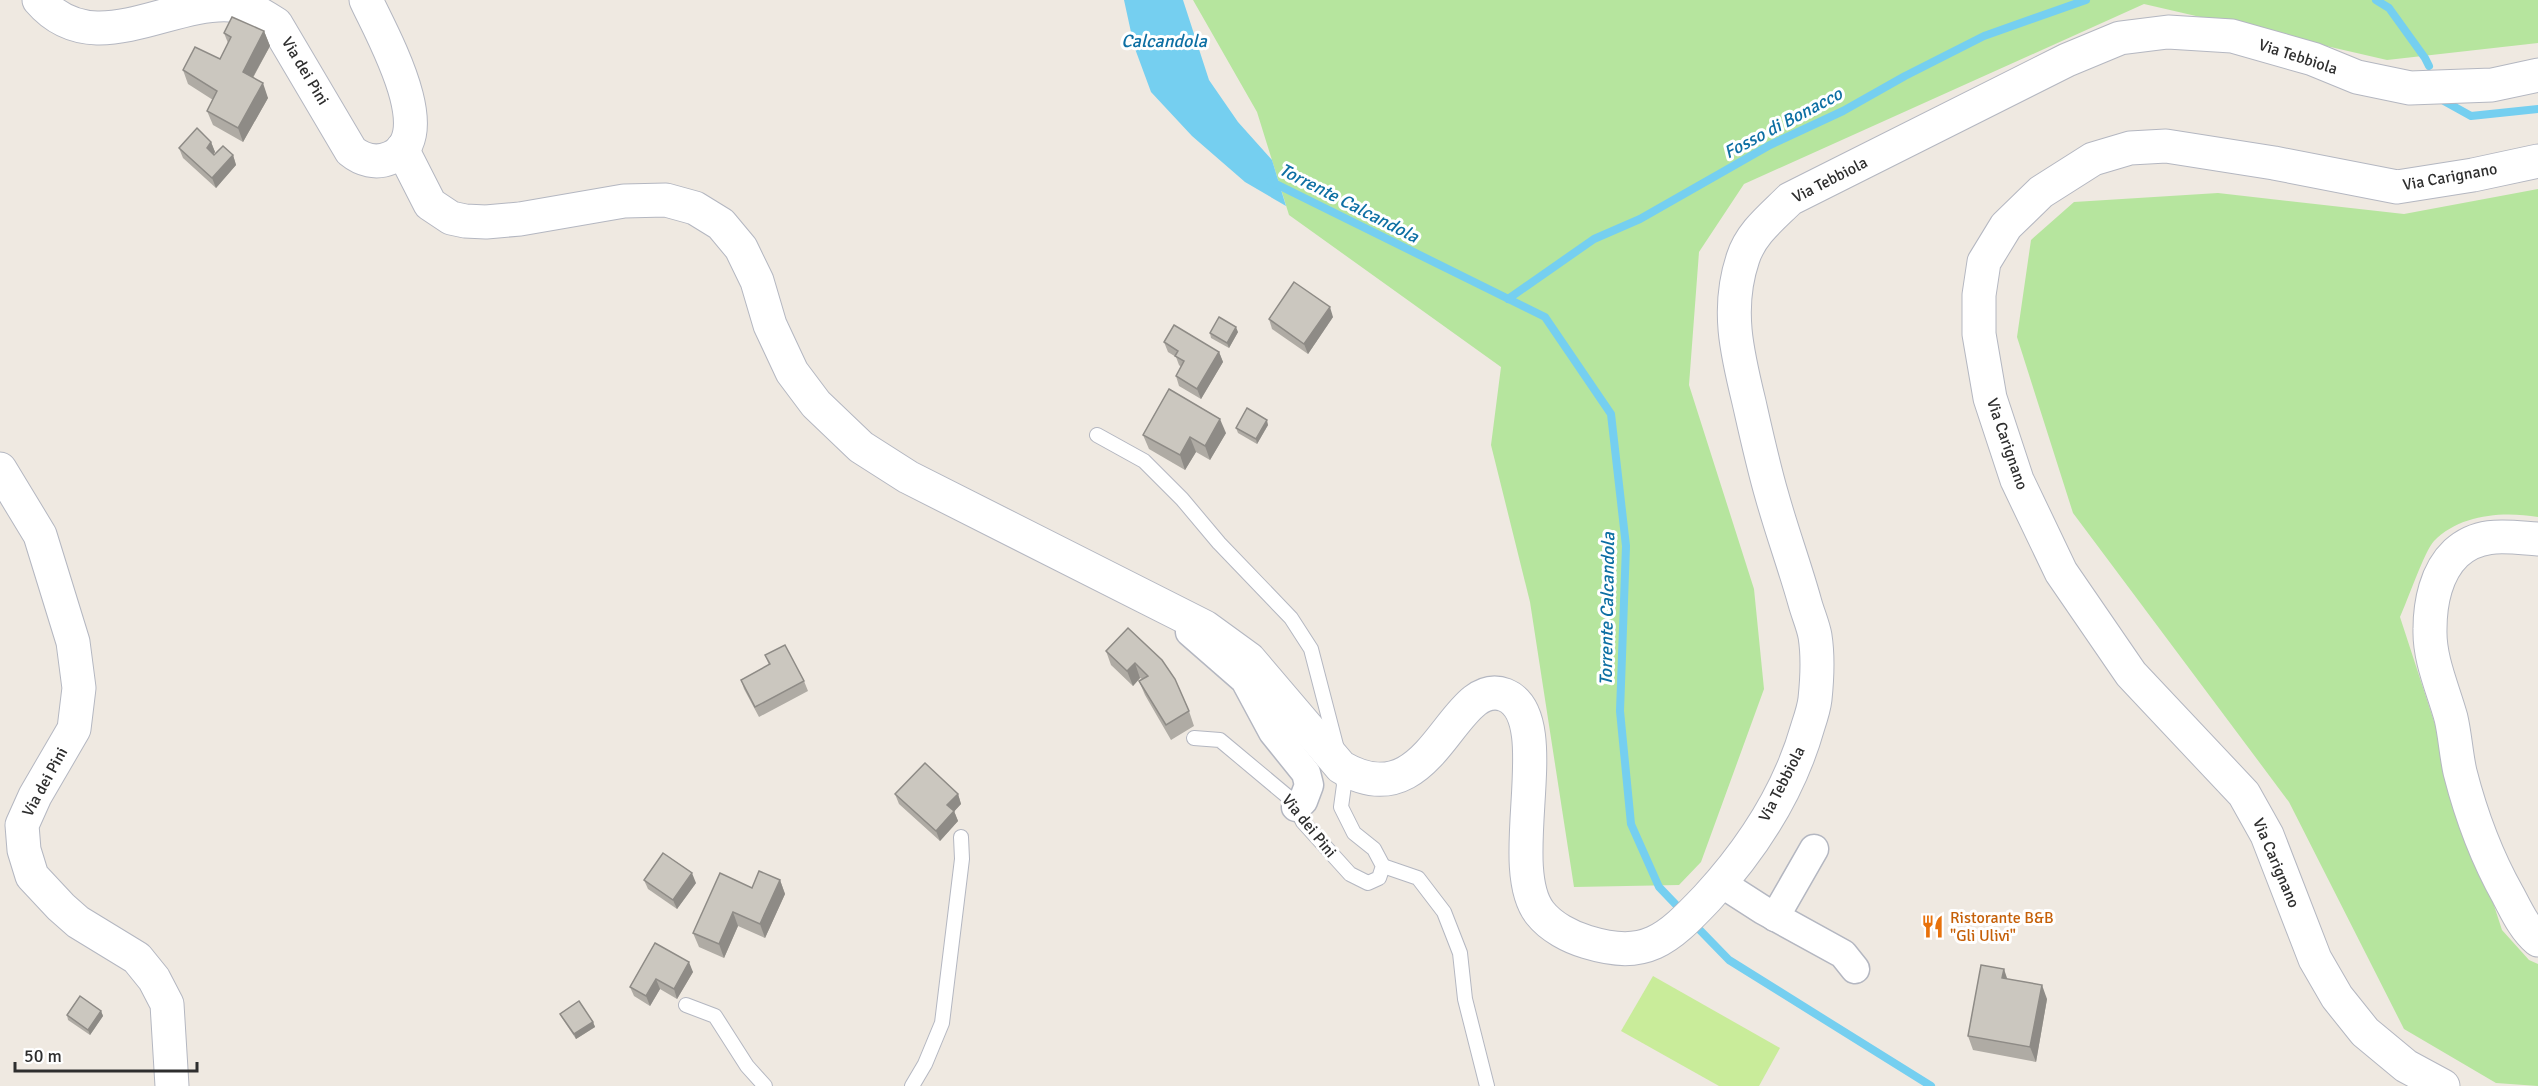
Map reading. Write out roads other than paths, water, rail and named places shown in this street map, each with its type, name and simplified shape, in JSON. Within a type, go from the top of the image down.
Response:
[{"type":"main road","name":"Via dei Pini","points":[[39,0],[50,12],[69,21],[94,28],[118,28],[209,6],[231,4],[257,11],[276,24],[351,151],[367,160],[379,160],[391,158],[402,149]]},
{"type":"main road","points":[[366,0],[408,98],[410,126],[402,149],[430,204],[451,218],[486,222],[520,219],[624,201],[666,200],[695,208],[721,224],[745,256],[757,281],[770,325],[792,372],[816,404],[861,447],[908,477],[1205,627],[1249,659],[1341,767]]},
{"type":"main road","name":"Via Tebbiola","points":[[1341,767],[1358,777],[1371,780],[1387,779],[1398,775],[1423,760],[1441,743],[1463,710],[1483,695],[1494,693],[1505,695],[1519,706],[1527,723],[1530,746],[1525,843],[1528,891],[1540,913],[1560,930],[1585,941],[1620,950],[1651,946],[1686,920],[1723,880],[1770,815],[1799,758],[1815,701],[1815,637],[1771,494],[1735,344],[1734,297],[1743,256],[1757,231],[1790,199],[2067,60],[2120,38],[2168,32],[2232,36],[2313,60],[2357,77],[2410,88],[2492,85],[2538,75]]},
{"type":"main road","name":"Via Carignano","points":[[2443,1086],[2406,1066],[2365,1032],[2337,997],[2315,959],[2267,835],[2244,794],[2131,674],[2061,572],[2017,480],[1990,398],[1979,334],[1979,295],[1984,262],[2007,226],[2041,192],[2093,159],[2130,148],[2166,146],[2274,163],[2397,187],[2473,175],[2538,161]]},
{"type":"main road","name":"Via dei Pini","points":[[0,469],[40,535],[73,642],[79,688],[74,729],[35,796],[22,825],[24,850],[32,876],[61,908],[78,922],[137,958],[154,979],[167,1004],[172,1086]]},
{"type":"main road","points":[[2538,539],[2492,536],[2472,541],[2455,554],[2441,574],[2432,600],[2429,631],[2433,656],[2451,720],[2460,770],[2475,825],[2504,889],[2527,930],[2538,940]]},
{"type":"street","points":[[1149,598],[1245,680],[1273,732],[1306,773],[1309,785],[1303,801],[1296,807]]},
{"type":"street","points":[[1775,917],[1814,849]]},
{"type":"street","points":[[1723,880],[1775,917],[1843,954],[1855,969]]},
{"type":"lane","name":"Via dei Pini","points":[[1097,435],[1144,461],[1291,618],[1311,650],[1328,708],[1344,785],[1341,807],[1354,833],[1374,849],[1383,866],[1379,878],[1368,883],[1350,874],[1303,822],[1293,801],[1220,740],[1194,738]]},
{"type":"lane","points":[[912,1086],[925,1064],[942,1023],[962,859],[961,837]]},
{"type":"lane","points":[[1383,866],[1418,878],[1444,912],[1460,953],[1465,999],[1486,1086]]},
{"type":"lane","points":[[686,1005],[715,1016],[747,1066],[765,1086]]},
{"type":"water","name":"Calcandola","points":[[1124,0],[1183,0],[1209,80],[1238,122],[1272,160],[1286,206],[1245,182],[1192,136],[1151,92],[1134,46]]},
{"type":"waterway","name":"Fosso di Bonacco","points":[[1508,299],[1594,239],[1640,219],[1770,145],[1843,111],[1984,36],[2086,0]]},
{"type":"waterway","name":"Fosso di Bonacco","points":[[2376,0],[2389,8],[2429,66]]},
{"type":"waterway","name":"Fosso di Bonacco","points":[[2444,101],[2471,116],[2538,109]]},
{"type":"waterway","name":"Torrente Calcandola","points":[[1270,181],[1545,317],[1611,414],[1626,546],[1620,711],[1631,824],[1659,887],[1683,912]]},
{"type":"waterway","name":"Torrente Calcandola","points":[[1693,923],[1729,960],[1931,1086]]},
{"type":"place","name":"Ristorante B&B \"Gli Ulivi\"","points":[[1932,927]]}]
